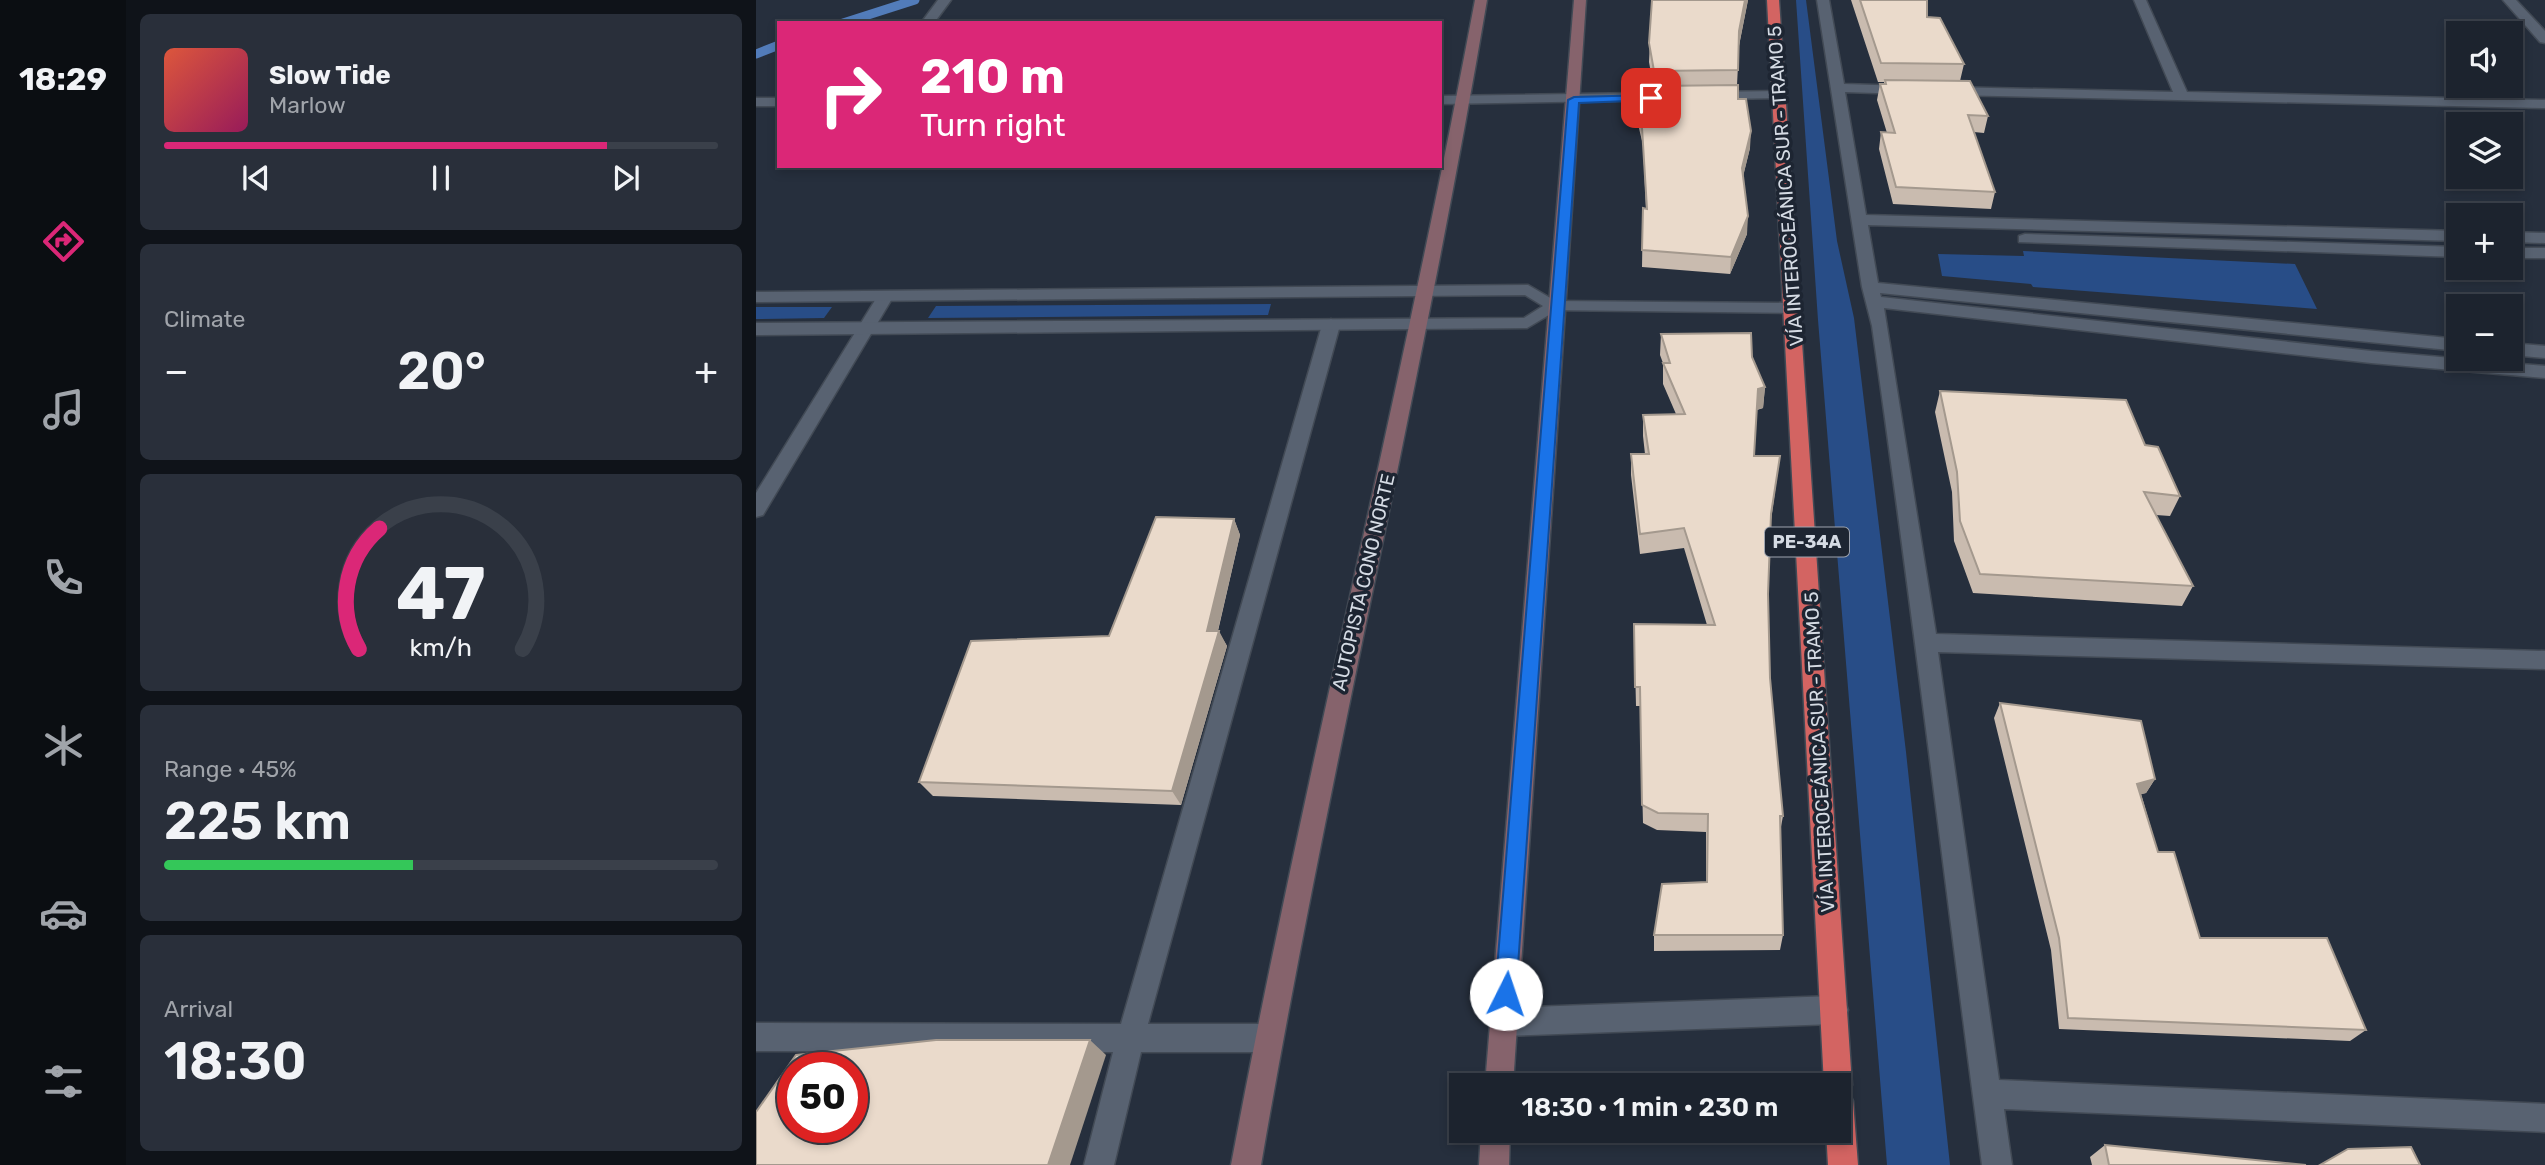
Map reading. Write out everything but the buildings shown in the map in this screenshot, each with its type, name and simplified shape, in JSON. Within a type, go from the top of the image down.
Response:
[{"type":"highway","name":"VÍA INTEROCEÁNICA SUR - TRAMO 5","points":[[1773,0],[1837,1073]]},
{"type":"highway","points":[[1842,1143],[1843,1165]]},
{"type":"main road","name":"AUTOPISTA CONO NORTE","points":[[1246,1165],[1268,1038],[1348,648],[1422,323],[1426,291],[1465,100],[1481,0]]},
{"type":"main road","points":[[1500,1073],[1580,0]]},
{"type":"main road","points":[[1494,1165],[1495,1143]]},
{"type":"street","points":[[929,21],[945,0]]},
{"type":"street","points":[[1823,0],[1873,294],[1926,643],[1997,1165]]},
{"type":"street","points":[[2140,0],[2183,98]]},
{"type":"street","points":[[2509,0],[2545,39]]},
{"type":"street","points":[[1839,88],[2183,98],[2545,104]]},
{"type":"street","points":[[1442,100],[1779,95]]},
{"type":"street","points":[[756,102],[777,102]]},
{"type":"street","points":[[1860,226],[2446,236]]},
{"type":"street","points":[[1860,226],[2284,249],[2446,252]]},
{"type":"street","points":[[2523,237],[2545,238]]},
{"type":"street","points":[[2523,253],[2545,253]]},
{"type":"street","points":[[756,297],[1528,290],[1556,306],[1793,308]]},
{"type":"street","points":[[1873,294],[2446,344]]},
{"type":"street","points":[[1873,294],[2371,357],[2545,372]]},
{"type":"street","points":[[756,510],[885,297]]},
{"type":"street","points":[[756,329],[1527,323],[1556,306]]},
{"type":"street","points":[[1099,1165],[1131,1037],[1331,326]]},
{"type":"street","points":[[2523,350],[2545,352]]},
{"type":"street","points":[[1926,643],[2545,660]]},
{"type":"street","points":[[1504,1022],[1834,1010]]},
{"type":"street","points":[[756,1037],[1268,1038]]},
{"type":"street","points":[[1989,1094],[2545,1118]]},
{"type":"shaded area","points":[[1796,0],[1806,0],[1837,241],[1854,318],[1906,752],[1950,1165],[1887,1165],[1818,320]]},
{"type":"shaded area","points":[[2023,251],[2295,264],[2317,309],[2033,287],[2031,284],[1942,276],[1938,254],[2024,256]]},
{"type":"shaded area","points":[[1271,304],[1268,315],[928,318],[936,306]]},
{"type":"shaded area","points":[[756,307],[832,307],[824,318],[756,319]]},
{"type":"waterway","points":[[849,21],[915,0]]},
{"type":"waterway","points":[[756,54],[777,46]]},
{"type":"route","points":[[1506,994],[1554,334],[1574,100],[1651,98]]}]
